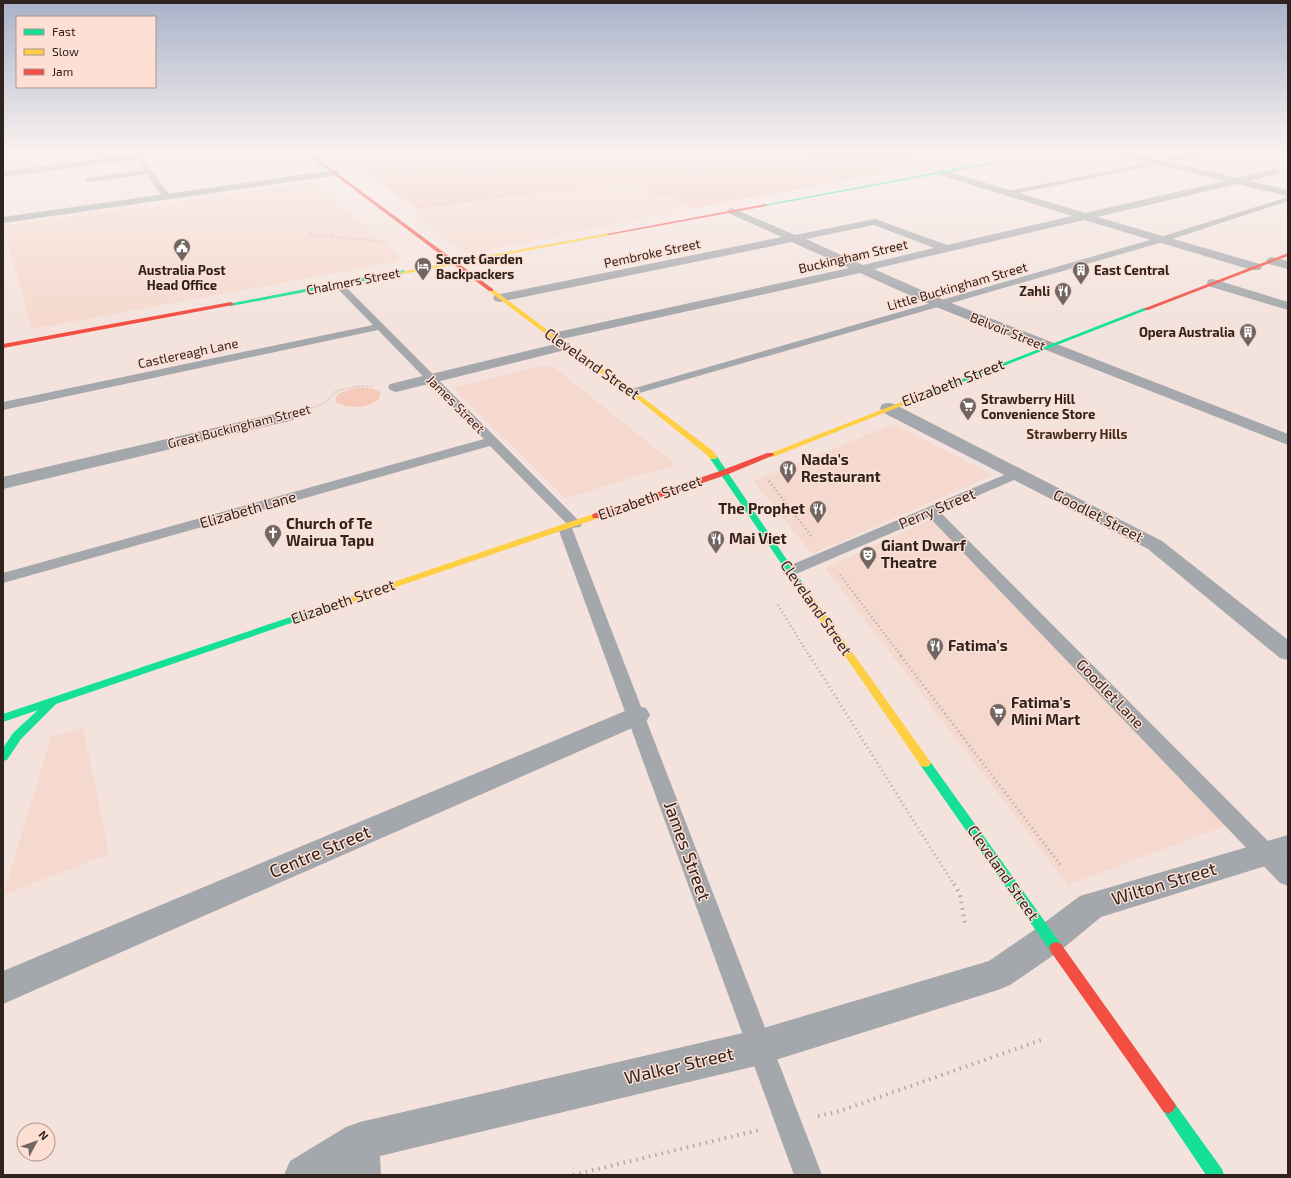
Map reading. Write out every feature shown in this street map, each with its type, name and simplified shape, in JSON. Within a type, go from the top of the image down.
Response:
[{"type":"main road","name":"Cleveland Street","points":[[379,206],[559,342],[632,392],[703,446],[710,453],[790,571],[1048,939],[1100,1009],[1216,1175]]},
{"type":"main road","name":"Chalmers Street","points":[[3,346],[759,206]]},
{"type":"main road","name":"Elizabeth Street","points":[[3,718],[724,473],[888,408],[1288,254]]},
{"type":"main road","points":[[3,757],[17,736],[56,699]]},
{"type":"street","points":[[3,220],[103,206]]},
{"type":"street","points":[[1050,206],[1160,240],[1256,267]]},
{"type":"street","name":"Buckingham Street","points":[[559,342],[860,269],[1131,206]]},
{"type":"street","name":"Belvoir Street","points":[[732,211],[941,304],[1047,347],[1288,440]]},
{"type":"street","name":"Pembroke Street","points":[[500,298],[875,222],[946,249]]},
{"type":"street","points":[[1272,261],[1288,265]]},
{"type":"street","points":[[1212,283],[1288,306]]},
{"type":"street","points":[[396,387],[559,342]]},
{"type":"street","name":"Goodlet Street","points":[[888,408],[1155,545],[1288,652]]},
{"type":"street","name":"Great Buckingham Street","points":[[3,483],[287,416]]},
{"type":"street","name":"Centre Street","points":[[3,988],[637,715]]},
{"type":"street","name":"Wilton Street","points":[[1048,939],[1091,906],[1277,850]]},
{"type":"street","name":"Walker Street","points":[[304,1175],[760,1047],[998,974],[1048,939]]},
{"type":"lane","name":"Little Buckingham Street","points":[[632,392],[1160,240],[1266,206]]},
{"type":"lane","name":"James Street","points":[[338,284],[378,327],[493,441],[570,526],[637,715],[808,1175]]},
{"type":"lane","name":"Castlereagh Lane","points":[[3,406],[378,327]]},
{"type":"lane","name":"Elizabeth Lane","points":[[3,578],[493,441]]},
{"type":"lane","name":"Perry Street","points":[[790,571],[932,512],[1016,474]]},
{"type":"lane","name":"Goodlet Lane","points":[[932,512],[1277,850],[1288,876]]},
{"type":"path","points":[[296,206],[284,212],[312,235],[388,242],[393,241]]},
{"type":"path","points":[[321,206],[345,226],[329,236]]},
{"type":"path","points":[[411,208],[426,206]]},
{"type":"path","name":"Great Buckingham Street","points":[[287,416],[323,404],[337,391],[356,386],[396,387]]},
{"type":"path","points":[[767,479],[1062,867]]},
{"type":"path","points":[[774,599],[960,894],[965,923]]},
{"type":"shaded area","name":"Australia Post Head Office","points":[[145,206],[343,206],[401,258],[395,262],[32,329],[3,226]]},
{"type":"shaded area","points":[[413,206],[440,206],[418,209]]},
{"type":"shaded area","points":[[440,206],[689,206],[694,208],[467,254],[412,214],[418,209]]},
{"type":"shaded area","points":[[689,206],[705,206],[694,208]]},
{"type":"shaded area","points":[[542,366],[555,368],[676,465],[565,498],[453,388]]},
{"type":"shaded area","points":[[357,387],[371,388],[380,392],[376,402],[369,405],[354,407],[346,406],[335,401],[338,394]]},
{"type":"shaded area","points":[[894,424],[993,475],[812,554],[753,481]]},
{"type":"shaded area","points":[[932,519],[1225,826],[1068,885],[825,568]]},
{"type":"shaded area","points":[[83,727],[109,854],[3,895],[51,737]]},
{"type":"traffic: fast","points":[[231,304],[403,272]]},
{"type":"traffic: fast","points":[[922,396],[1146,309]]},
{"type":"traffic: fast","points":[[713,457],[800,585]]},
{"type":"traffic: fast","points":[[3,718],[332,606]]},
{"type":"traffic: fast","points":[[3,757],[17,736],[51,704]]},
{"type":"traffic: fast","points":[[925,763],[1056,948]]},
{"type":"traffic: fast","points":[[1168,1106],[1216,1175]]},
{"type":"traffic: slow","points":[[403,272],[609,234]]},
{"type":"traffic: slow","points":[[491,290],[553,337],[632,392],[710,453],[713,457]]},
{"type":"traffic: slow","points":[[770,455],[922,396]]},
{"type":"traffic: slow","points":[[332,606],[596,516]]},
{"type":"traffic: slow","points":[[800,585],[925,763]]},
{"type":"traffic: jam","points":[[379,206],[491,290]]},
{"type":"traffic: jam","points":[[609,234],[760,206]]},
{"type":"traffic: jam","points":[[1146,309],[1288,254]]},
{"type":"traffic: jam","points":[[3,346],[231,304]]},
{"type":"traffic: jam","points":[[596,516],[723,473],[770,455]]},
{"type":"traffic: jam","points":[[1056,948],[1168,1106]]},
{"type":"place","name":"Australia Post Head Office","points":[[182,262]]},
{"type":"place","name":"Secret Garden Backpackers","points":[[423,281]]},
{"type":"place","name":"East Central","points":[[1081,285]]},
{"type":"place","name":"Zahli","points":[[1063,306]]},
{"type":"place","name":"Opera Australia","points":[[1248,347]]},
{"type":"place","name":"Strawberry Hill Convenience Store","points":[[968,421]]},
{"type":"place","name":"Nada's Restaurant","points":[[788,484]]},
{"type":"place","name":"The Prophet","points":[[818,524]]},
{"type":"place","name":"Church of Te Wairua Tapu","points":[[273,548]]},
{"type":"place","name":"Mai Viet","points":[[716,554]]},
{"type":"place","name":"Giant Dwarf Theatre","points":[[868,570]]},
{"type":"place","name":"Fatima's","points":[[935,661]]},
{"type":"place","name":"Fatima's Mini Mart","points":[[998,727]]},
{"type":"district","name":"Strawberry Hills","points":[[1077,434]]}]
